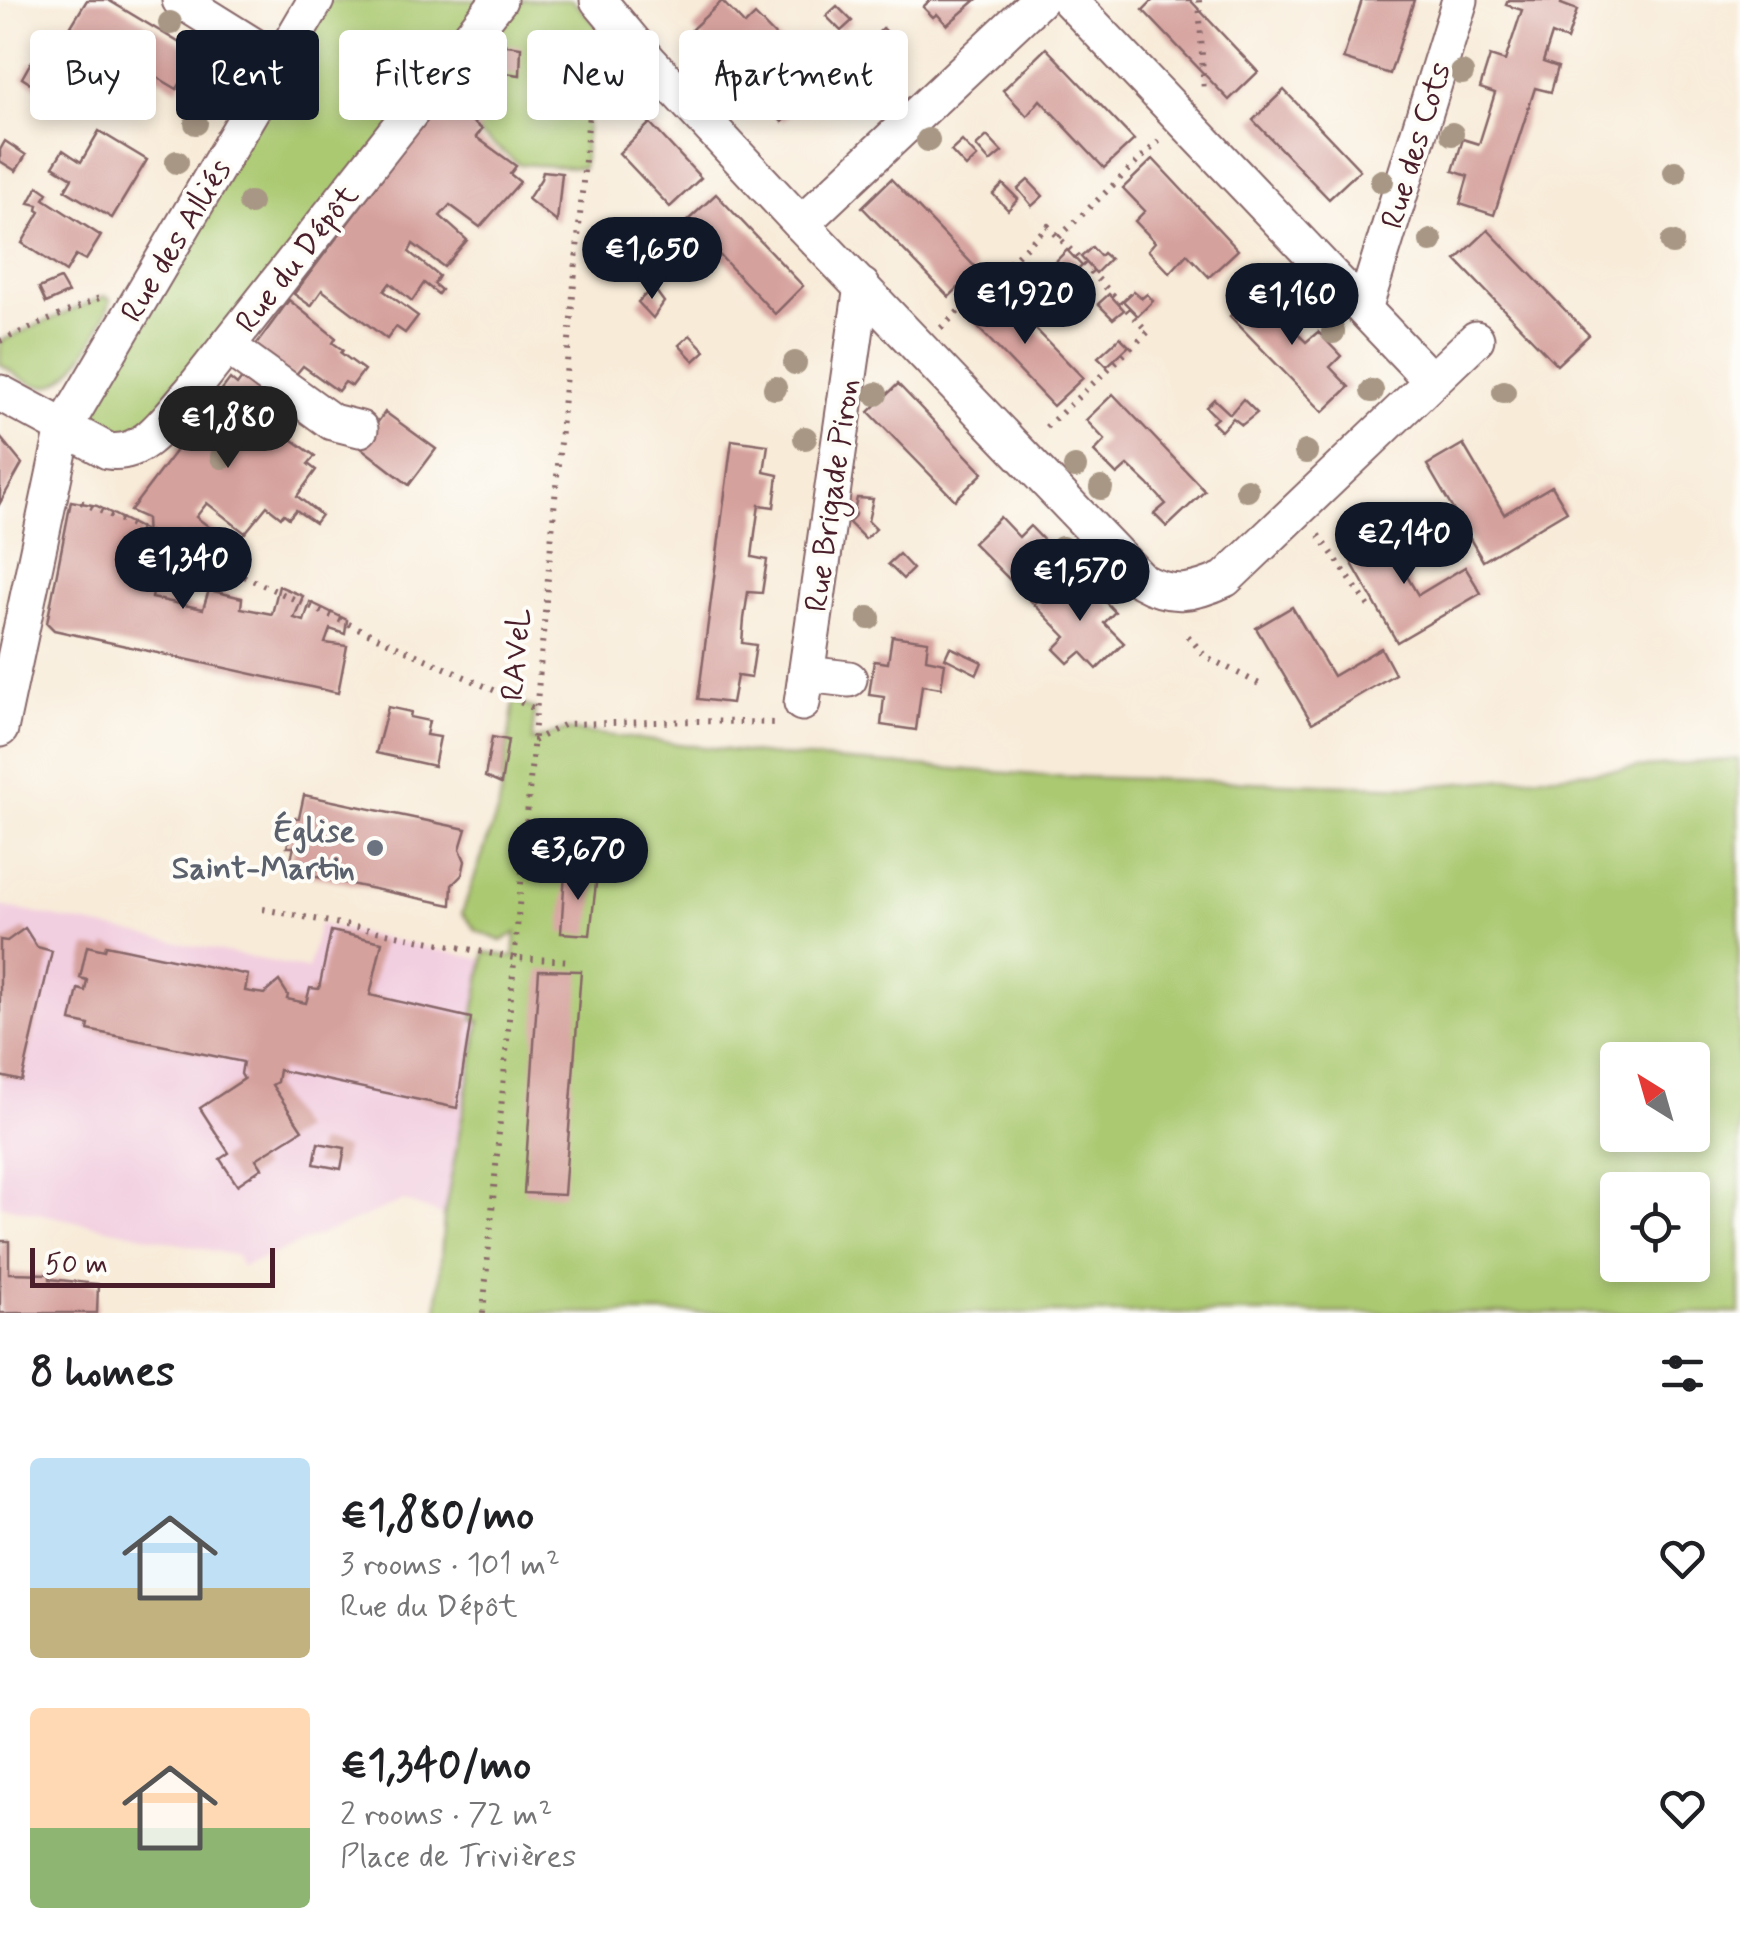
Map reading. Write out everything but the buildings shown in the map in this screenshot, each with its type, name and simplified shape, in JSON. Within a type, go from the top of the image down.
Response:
[{"type":"street","points":[[180,0],[228,30]]},
{"type":"street","name":"Rue des Alliés","points":[[299,30],[316,0]]},
{"type":"street","name":"Rue du Dépôt","points":[[0,393],[108,451],[118,453],[137,447],[191,392],[499,0]]},
{"type":"street","points":[[801,224],[1038,0]]},
{"type":"street","points":[[1069,0],[1432,382]]},
{"type":"street","name":"Rue des Cots","points":[[1364,309],[1460,0]]},
{"type":"street","points":[[598,1],[649,62],[1142,581],[1172,593],[1198,591],[1224,579],[1476,339]]},
{"type":"street","name":"Rue des Alliés","points":[[0,729],[64,428],[247,120]]},
{"type":"street","name":"Rue Brigade Piron","points":[[804,689],[862,286]]},
{"type":"street","points":[[227,346],[332,422],[360,429]]},
{"type":"street","points":[[804,689],[850,679]]},
{"type":"path","points":[[1059,237],[1194,131],[1199,0]]},
{"type":"path","name":"RAVeL","points":[[483,1313],[598,1]]},
{"type":"path","points":[[920,348],[1048,226],[1059,237],[1148,332],[1020,453]]},
{"type":"path","points":[[0,341],[114,291]]},
{"type":"path","points":[[51,488],[535,709]]},
{"type":"path","points":[[1300,508],[1370,608]]},
{"type":"path","points":[[1188,636],[1204,656],[1263,686]]},
{"type":"path","points":[[532,742],[565,724],[787,722],[804,689]]},
{"type":"path","points":[[262,909],[514,958],[573,961]]},
{"type":"shaded area","points":[[0,906],[308,969],[319,924],[484,960],[473,1019],[481,1021],[444,1216],[404,1201],[241,1267],[237,1256],[0,1205]]},
{"type":"green space","points":[[316,0],[499,0],[489,30],[339,30],[339,120],[404,120],[148,439],[64,428],[245,120],[319,120],[319,30],[298,30]]},
{"type":"green space","points":[[523,0],[572,0],[597,25],[597,30],[527,30],[527,120],[588,120],[583,168],[519,164],[461,120],[507,120],[507,30],[497,30]]},
{"type":"green space","points":[[105,296],[111,300],[94,338],[76,366],[55,384],[33,384],[0,364],[0,341]]},
{"type":"green space","points":[[514,701],[535,709],[532,741],[566,730],[768,755],[1049,776],[1415,787],[1738,759],[1740,1313],[437,1313],[444,1216],[480,1021],[473,1019],[485,952],[514,957],[516,933],[501,941],[477,931],[462,913],[499,807]]},
{"type":"place","name":"Église Saint-Martin","points":[[375,848]]}]
